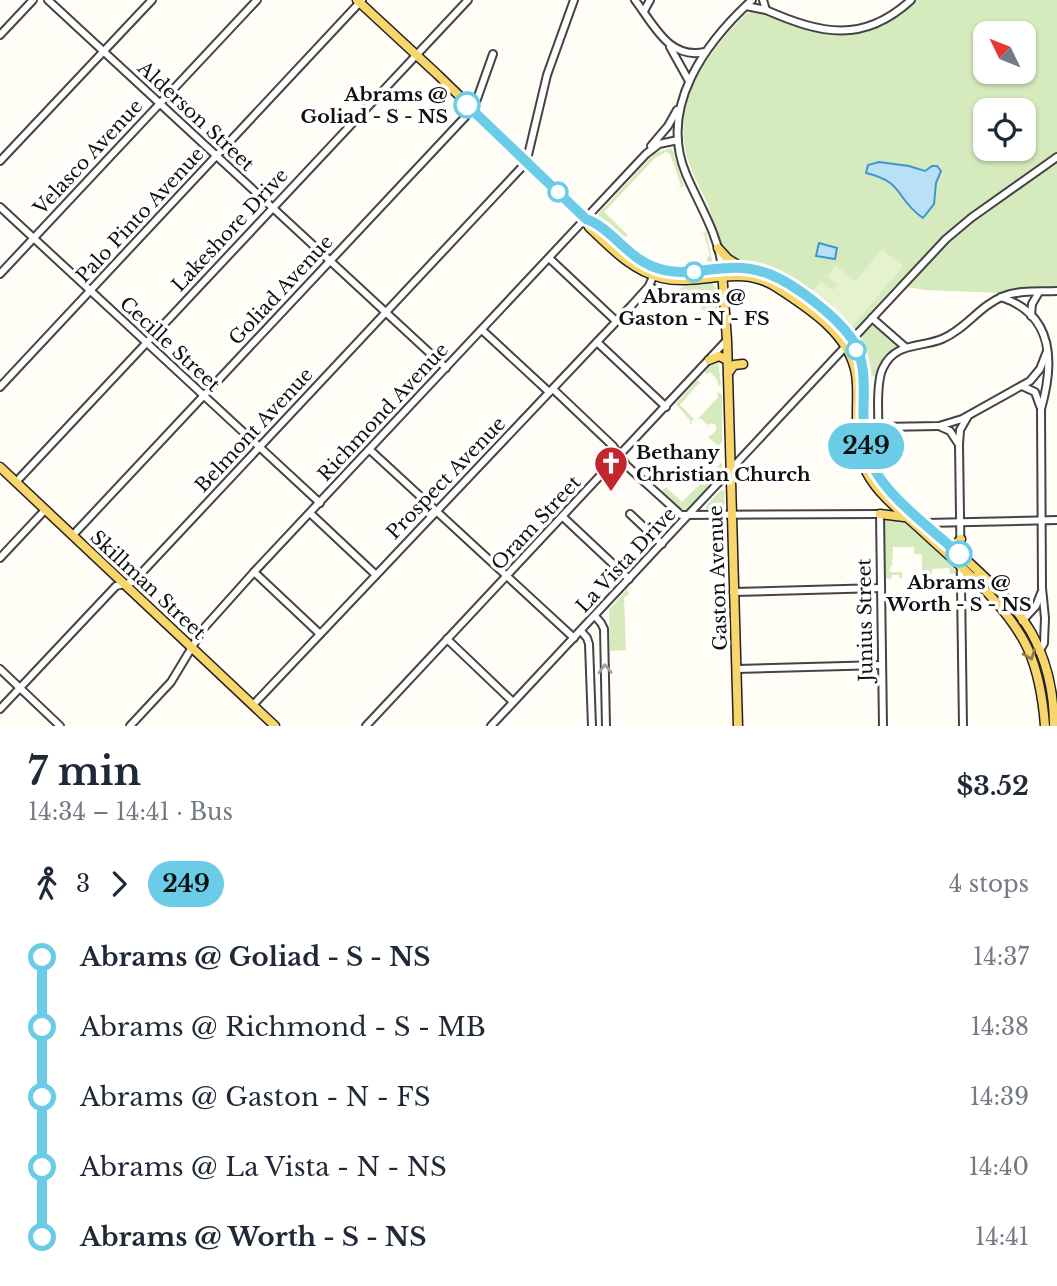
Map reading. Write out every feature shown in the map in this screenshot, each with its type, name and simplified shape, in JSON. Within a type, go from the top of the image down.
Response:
[{"type":"main road","points":[[360,1],[586,219],[589,227],[627,261],[681,281],[743,268]]},
{"type":"main road","points":[[718,248],[728,259],[743,268],[771,274],[849,343],[863,376],[866,448],[874,469],[906,517],[998,605],[1014,626],[1027,648],[1036,672],[1043,700],[1045,726]]},
{"type":"main road","points":[[722,272],[756,278],[796,295]]},
{"type":"main road","name":"Gaston Avenue","points":[[722,272],[727,340],[738,726]]},
{"type":"main road","points":[[849,343],[856,374],[858,445],[865,471],[892,498],[926,523],[982,575],[1023,621],[1050,682],[1054,726]]},
{"type":"main road","points":[[709,360],[719,356],[727,360]]},
{"type":"main road","points":[[728,373],[735,364],[743,363]]},
{"type":"main road","points":[[858,445],[874,476],[884,484]]},
{"type":"main road","name":"Skillman Street","points":[[0,467],[270,724]]},
{"type":"main road","points":[[880,514],[906,517]]},
{"type":"main road","points":[[940,548],[951,547],[961,539]]},
{"type":"main road","points":[[962,583],[982,575]]},
{"type":"street","points":[[0,35],[33,0]]},
{"type":"street","name":"Alderson Street","points":[[48,0],[446,368]]},
{"type":"street","points":[[0,161],[152,0]]},
{"type":"street","name":"Velasco Avenue","points":[[0,274],[257,0]]},
{"type":"street","name":"Lakeshore Drive","points":[[16,482],[468,0]]},
{"type":"street","points":[[526,162],[547,75],[574,0]]},
{"type":"street","points":[[635,0],[670,47],[689,81]]},
{"type":"street","points":[[643,11],[650,0]]},
{"type":"street","name":"Gaston Avenue","points":[[722,272],[718,248],[702,203],[687,175],[678,140],[681,102],[705,52],[725,26],[752,0]]},
{"type":"street","points":[[763,0],[766,10]]},
{"type":"street","points":[[746,6],[766,10],[809,28],[848,31],[887,18],[911,0]]},
{"type":"street","name":"Palo Pinto Avenue","points":[[0,387],[360,1]]},
{"type":"street","points":[[670,47],[688,54],[705,52]]},
{"type":"street","name":"Goliad Avenue","points":[[73,535],[471,109],[493,54]]},
{"type":"street","points":[[646,154],[670,124],[681,102]]},
{"type":"street","name":"Richmond Avenue","points":[[130,726],[170,682],[208,622],[254,572],[646,154],[659,144],[678,140]]},
{"type":"street","points":[[0,148],[7,154]]},
{"type":"street","name":"La Vista Drive","points":[[491,726],[499,723],[513,702],[958,229],[1057,156]]},
{"type":"street","name":"Belmont Avenue","points":[[0,709],[116,586],[133,582],[526,162]]},
{"type":"street","name":"Cecille Street","points":[[0,207],[320,503]]},
{"type":"street","points":[[549,258],[616,321]]},
{"type":"street","name":"Prospect Avenue","points":[[253,705],[649,286],[655,272]]},
{"type":"street","points":[[649,286],[659,292]]},
{"type":"street","points":[[880,464],[880,374],[889,358],[904,346],[948,336],[988,304],[1001,298],[1016,293],[1057,291]]},
{"type":"street","points":[[1031,316],[1032,303],[1039,292]]},
{"type":"street","points":[[1001,298],[1031,316],[1043,332],[1049,373],[1041,409]]},
{"type":"street","points":[[872,318],[904,346]]},
{"type":"street","points":[[482,330],[614,446],[627,466],[678,514],[687,517],[880,514],[892,498]]},
{"type":"street","name":"Oram Street","points":[[366,726],[727,340]]},
{"type":"street","points":[[597,342],[666,407]]},
{"type":"street","points":[[880,427],[939,426],[968,416],[1022,386],[1040,369],[1047,346]]},
{"type":"street","points":[[1022,386],[1038,396],[1041,409],[1044,643],[1039,652]]},
{"type":"street","points":[[963,726],[959,444],[960,430],[968,416]]},
{"type":"street","points":[[939,426],[950,431],[959,444]]},
{"type":"street","points":[[370,450],[574,638]]},
{"type":"street","points":[[0,558],[45,510]]},
{"type":"street","points":[[310,513],[376,575]]},
{"type":"street","points":[[630,514],[662,544]]},
{"type":"street","name":"Junius Street","points":[[880,514],[883,726]]},
{"type":"street","points":[[563,517],[629,579]]},
{"type":"street","points":[[926,523],[1057,520]]},
{"type":"street","points":[[254,572],[320,634]]},
{"type":"street","points":[[733,592],[881,588]]},
{"type":"street","points":[[1014,626],[1023,621],[1036,606],[1042,588]]},
{"type":"street","points":[[594,616],[604,629],[606,726]]},
{"type":"street","points":[[581,631],[589,644],[592,726]]},
{"type":"street","points":[[447,639],[513,702]]},
{"type":"street","points":[[737,668],[882,665]]},
{"type":"street","points":[[0,669],[60,726]]},
{"type":"green space","points":[[915,0],[1057,0],[1057,288],[1000,293],[925,290],[895,285],[855,329],[851,330],[786,277],[769,269],[742,263],[726,253],[693,174],[684,143],[686,106],[700,71],[722,40],[747,13],[761,13],[819,33],[852,33],[884,22]]},
{"type":"green space","points":[[672,148],[684,186],[678,188],[681,185],[670,154],[666,152],[655,158],[604,212],[628,235],[622,241],[599,219],[599,213],[655,153]]},
{"type":"green space","points":[[706,232],[713,264],[679,268],[664,266],[666,259],[666,264],[687,266],[707,262],[707,257],[710,256],[704,234],[700,234]]},
{"type":"green space","points":[[882,249],[903,266],[853,326],[812,291],[821,281],[833,290],[838,285],[827,276],[836,265],[855,281]]},
{"type":"green space","points":[[712,283],[717,289],[719,324],[685,293],[683,296],[678,291],[682,287]]},
{"type":"green space","points":[[872,325],[896,344],[896,347],[878,376],[866,377],[865,360],[857,341]]},
{"type":"green space","points":[[716,360],[721,385],[719,386],[716,378],[710,372],[706,375],[705,371]]},
{"type":"green space","points":[[697,380],[701,384],[698,384],[680,405],[695,420],[692,420],[691,426],[689,419],[676,404]]},
{"type":"green space","points":[[717,392],[722,394],[722,442],[718,446],[708,437],[716,431],[716,425],[707,425],[702,419],[698,419],[718,397]]},
{"type":"green space","points":[[722,462],[722,471],[686,510],[680,508],[662,491],[666,487],[682,502]]},
{"type":"green space","points":[[721,490],[725,491],[724,509],[706,509],[706,506]]},
{"type":"green space","points":[[884,518],[901,519],[953,566],[956,573],[950,574],[949,568],[932,569],[932,574],[928,575],[928,570],[922,570],[922,554],[914,554],[914,547],[893,547],[890,572],[902,572],[902,578],[892,575],[891,579],[884,578]]},
{"type":"green space","points":[[627,589],[629,594],[624,598],[626,650],[610,651],[609,610]]},
{"type":"water","points":[[879,162],[925,171],[937,166],[941,171],[936,183],[934,204],[923,218],[894,186],[866,173],[868,165]]},
{"type":"water","points":[[819,243],[837,248],[835,259],[816,256]]},
{"type":"bus line","name":"249","points":[[467,105],[586,219],[595,222],[624,249],[643,262],[674,273],[730,268],[759,270],[787,283],[829,316],[852,340],[860,359],[865,440],[868,456],[877,475],[959,554]]},
{"type":"place","name":"Abrams @ Goliad - S - NS","points":[[467,105]]},
{"type":"place","name":"Abrams @ Gaston - N - FS","points":[[694,272]]},
{"type":"place","name":"Bethany Christian Church","points":[[611,493]]},
{"type":"place","name":"Abrams @ Worth - S - NS","points":[[959,554]]}]
